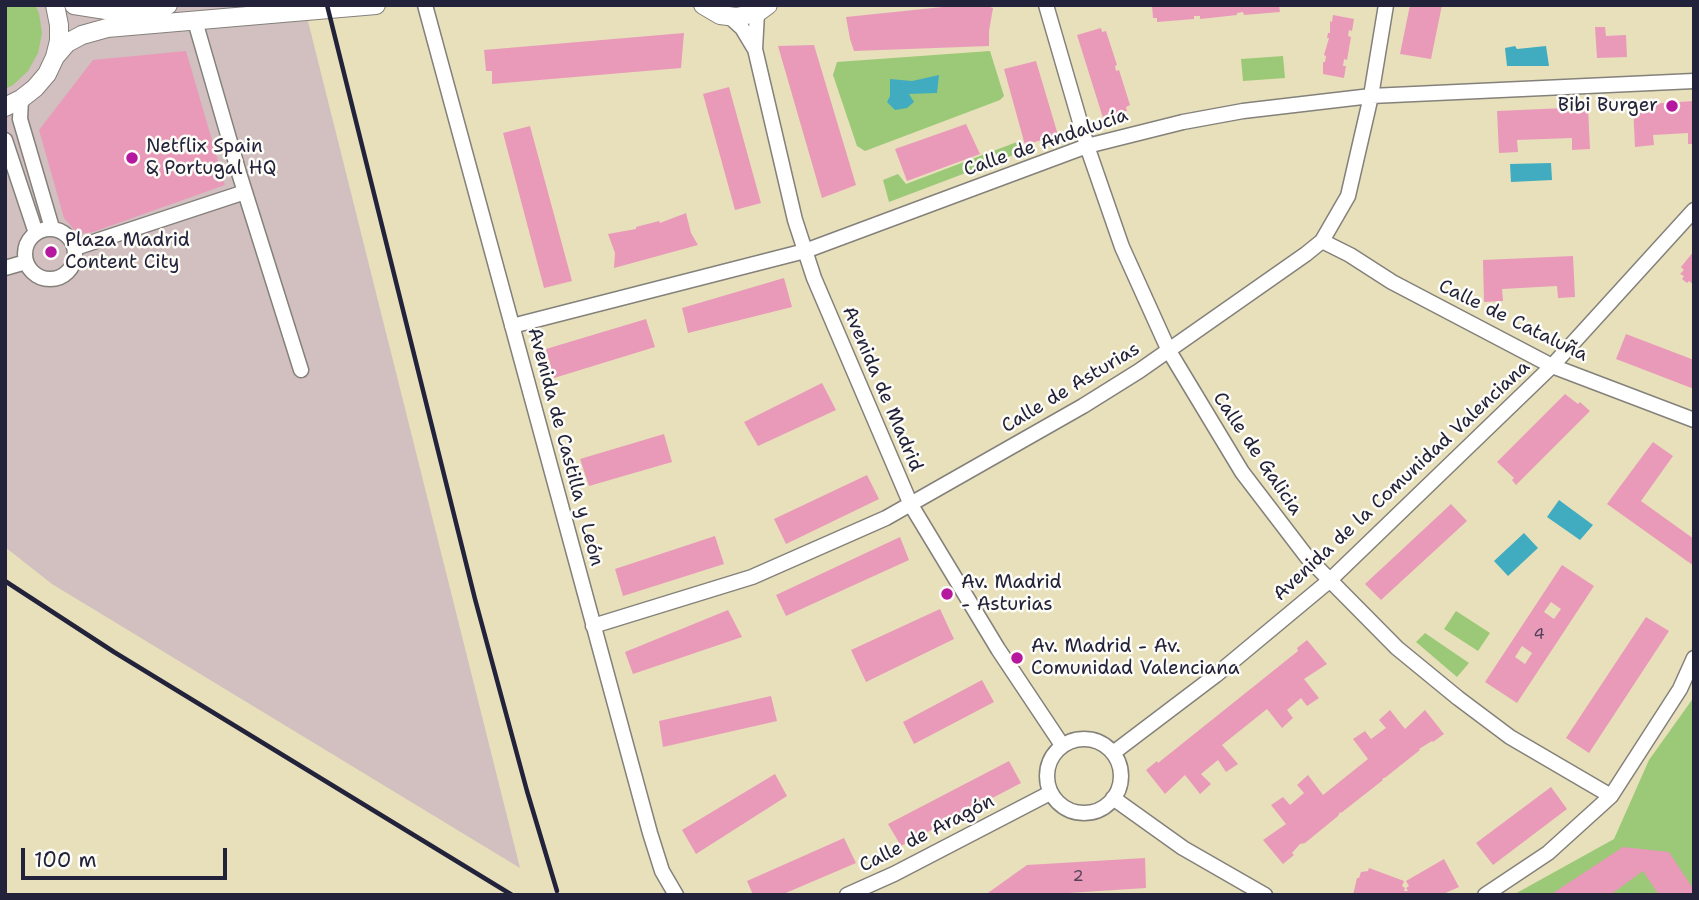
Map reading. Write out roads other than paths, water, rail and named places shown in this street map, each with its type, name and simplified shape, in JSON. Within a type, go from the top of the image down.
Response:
[{"type":"street","points":[[55,5],[59,25],[55,57]]},
{"type":"street","points":[[74,5],[106,10],[168,5]]},
{"type":"street","points":[[52,228],[13,103],[35,88],[67,43],[93,31],[376,5]]},
{"type":"street","name":"Avenida de Castilla y León","points":[[425,5],[654,846],[662,871],[676,895]]},
{"type":"street","points":[[704,5],[720,15],[730,17],[763,9]]},
{"type":"street","name":"Calle de Galicia","points":[[1046,5],[1087,146],[1122,247],[1168,351],[1242,472],[1307,557],[1397,648],[1510,737],[1611,796]]},
{"type":"street","name":"Calle de Asturias","points":[[593,626],[752,577],[911,505],[1083,406],[1168,351],[1322,241],[1348,196],[1371,96],[1386,5]]},
{"type":"street","name":"Avenida de Madrid","points":[[763,9],[755,49],[776,145],[805,251],[819,290],[911,505],[1006,661],[1062,746]]},
{"type":"street","points":[[730,17],[742,28],[755,49]]},
{"type":"street","points":[[195,21],[300,370]]},
{"type":"street","name":"Calle de Andalucía","points":[[512,326],[805,251],[1087,146],[1183,122],[1243,111],[1371,96],[1694,81]]},
{"type":"street","points":[[5,140],[36,233]]},
{"type":"street","points":[[75,248],[245,192]]},
{"type":"street","name":"Avenida de la Comunidad Valenciana","points":[[1113,753],[1216,675],[1329,581],[1552,366],[1694,211]]},
{"type":"street","points":[[52,228],[67,234],[75,248],[74,265],[59,278],[41,278],[30,269],[26,261],[26,245],[36,233],[52,228]]},
{"type":"street","name":"Calle de Cataluña","points":[[1322,241],[1392,282],[1552,366],[1694,419]]},
{"type":"street","points":[[5,268],[26,261]]},
{"type":"street","points":[[1485,895],[1548,853],[1611,796],[1679,690],[1694,657]]},
{"type":"street","points":[[1084,738],[1096,740],[1113,753],[1119,764],[1119,788],[1113,798],[1100,809],[1076,812],[1065,807],[1049,793],[1048,766],[1051,758],[1062,746],[1072,740],[1084,738]]},
{"type":"street","name":"Calle de Aragón","points":[[848,895],[1049,793]]},
{"type":"street","points":[[1113,798],[1183,848],[1265,895]]},
{"type":"water","points":[[1515,46],[1517,49],[1546,46],[1549,66],[1507,66],[1505,48]]},
{"type":"water","points":[[939,75],[937,93],[909,94],[914,102],[907,108],[895,110],[887,102],[890,96],[890,79],[912,81]]},
{"type":"water","points":[[1551,163],[1552,180],[1511,182],[1510,164]]},
{"type":"water","points":[[1559,500],[1593,525],[1580,540],[1547,517]]},
{"type":"water","points":[[1524,533],[1538,548],[1508,576],[1494,561]]},
{"type":"railway","points":[[327,5],[475,599],[557,891]]},
{"type":"railway","points":[[5,581],[114,652],[512,895]]},
{"type":"place","name":"Bibi Burger","points":[[1672,106]]},
{"type":"place","name":"Netflix Spain & Portugal HQ","points":[[132,158]]},
{"type":"place","name":"Plaza Madrid Content City","points":[[51,252]]},
{"type":"place","name":"Av. Madrid - Asturias","points":[[947,594]]},
{"type":"place","name":"Av. Madrid - Av. Comunidad Valenciana","points":[[1017,658]]}]
